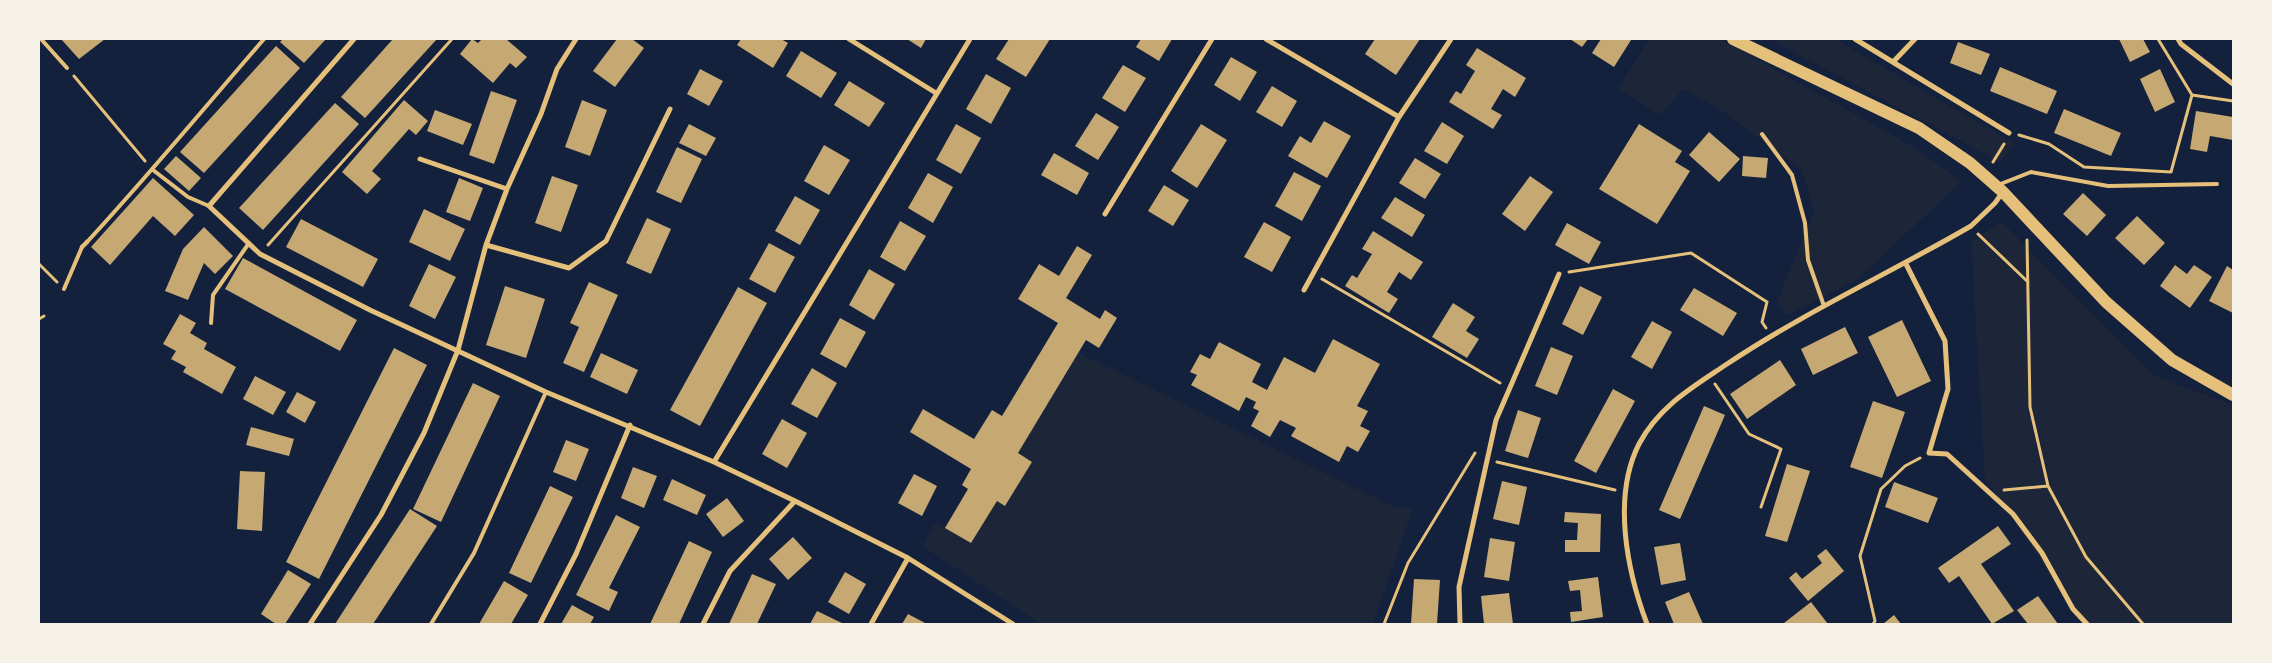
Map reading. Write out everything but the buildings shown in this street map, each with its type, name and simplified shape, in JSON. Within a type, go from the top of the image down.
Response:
[{"type":"main road","points":[[1733,39],[1919,128],[1975,167],[1999,189],[2106,302],[2172,360],[2233,395]]},
{"type":"street","points":[[354,39],[209,206],[260,254],[370,310],[546,392],[630,425],[795,500],[908,558],[1013,624]]},
{"type":"street","points":[[310,624],[381,515],[424,433],[458,350],[486,245],[507,189],[541,114],[557,69],[576,39]]},
{"type":"street","points":[[849,39],[936,93]]},
{"type":"street","points":[[714,462],[970,39]]},
{"type":"street","points":[[1105,214],[1212,39]]},
{"type":"street","points":[[1266,39],[1399,117]]},
{"type":"street","points":[[1304,290],[1399,117],[1451,39]]},
{"type":"street","points":[[1855,39],[1894,61],[2009,133]]},
{"type":"street","points":[[1894,61],[1915,39]]},
{"type":"street","points":[[2178,39],[2181,44],[2233,84]]},
{"type":"street","points":[[486,245],[569,268],[606,241],[670,109]]},
{"type":"street","points":[[420,159],[507,189]]},
{"type":"street","points":[[1647,624],[1638,600],[1627,543],[1625,506],[1630,467],[1639,445],[1652,422],[1675,398],[1770,335],[1906,264],[1971,226],[1995,203],[1999,189]]},
{"type":"street","points":[[82,247],[86,242]]},
{"type":"street","points":[[1906,264],[1946,341],[1948,389],[1929,453],[1946,454],[2014,514],[2042,553],[2073,609],[2087,624]]},
{"type":"street","points":[[1460,624],[1459,588],[1496,420],[1559,274]]},
{"type":"street","points":[[540,624],[576,554],[630,425]]},
{"type":"street","points":[[703,624],[730,571],[795,500]]},
{"type":"street","points":[[871,624],[908,558]]},
{"type":"lane","points":[[41,39],[67,68]]},
{"type":"lane","points":[[86,242],[153,170],[184,130],[264,39]]},
{"type":"lane","points":[[1762,134],[1792,176],[1805,223],[1808,260],[1824,306]]},
{"type":"lane","points":[[153,170],[188,197],[209,206]]},
{"type":"lane","points":[[1999,189],[2031,172],[2108,186],[2217,184]]},
{"type":"lane","points":[[211,323],[213,295],[248,243]]},
{"type":"lane","points":[[64,289],[82,247]]},
{"type":"lane","points":[[431,624],[474,553],[546,392]]},
{"type":"path","points":[[260,254],[452,39]]},
{"type":"path","points":[[2009,133],[2049,144],[2084,167],[2171,172],[2192,95],[2158,39]]},
{"type":"path","points":[[67,68],[153,170]]},
{"type":"path","points":[[2192,95],[2233,101]]},
{"type":"path","points":[[1975,167],[1984,155],[1994,163],[2004,146],[1999,126]]},
{"type":"path","points":[[2027,218],[2030,407],[2048,486],[2086,557],[2143,624]]},
{"type":"path","points":[[1971,226],[2028,282]]},
{"type":"path","points":[[1559,274],[1691,253],[1767,302],[1762,322],[1770,335]]},
{"type":"path","points":[[39,264],[64,289]]},
{"type":"path","points":[[1313,274],[1510,390]]},
{"type":"path","points":[[39,320],[44,316]]},
{"type":"path","points":[[1709,376],[1749,434],[1781,450],[1761,507]]},
{"type":"path","points":[[1384,624],[1408,563],[1480,445]]},
{"type":"path","points":[[1873,624],[1875,621],[1860,556],[1881,489],[1905,466],[1929,453]]},
{"type":"path","points":[[1487,460],[1605,488]]},
{"type":"path","points":[[1987,492],[2048,486]]},
{"type":"shaded area","points":[[1649,39],[1720,39],[1910,145],[1962,181],[1858,279],[1786,316],[1777,302],[1814,212],[1802,170],[1721,110],[1683,89],[1660,115],[1618,89]]},
{"type":"shaded area","points":[[1769,39],[1835,39],[2015,144],[2000,162]]},
{"type":"shaded area","points":[[2002,222],[2155,376],[2233,405],[2233,624],[2087,624],[2073,609],[1985,478],[1971,242]]},
{"type":"shaded area","points":[[1079,353],[1394,507],[1413,508],[1373,624],[1041,624],[922,546],[936,522],[971,543],[997,501],[1006,506],[1032,462],[1018,453]]}]
